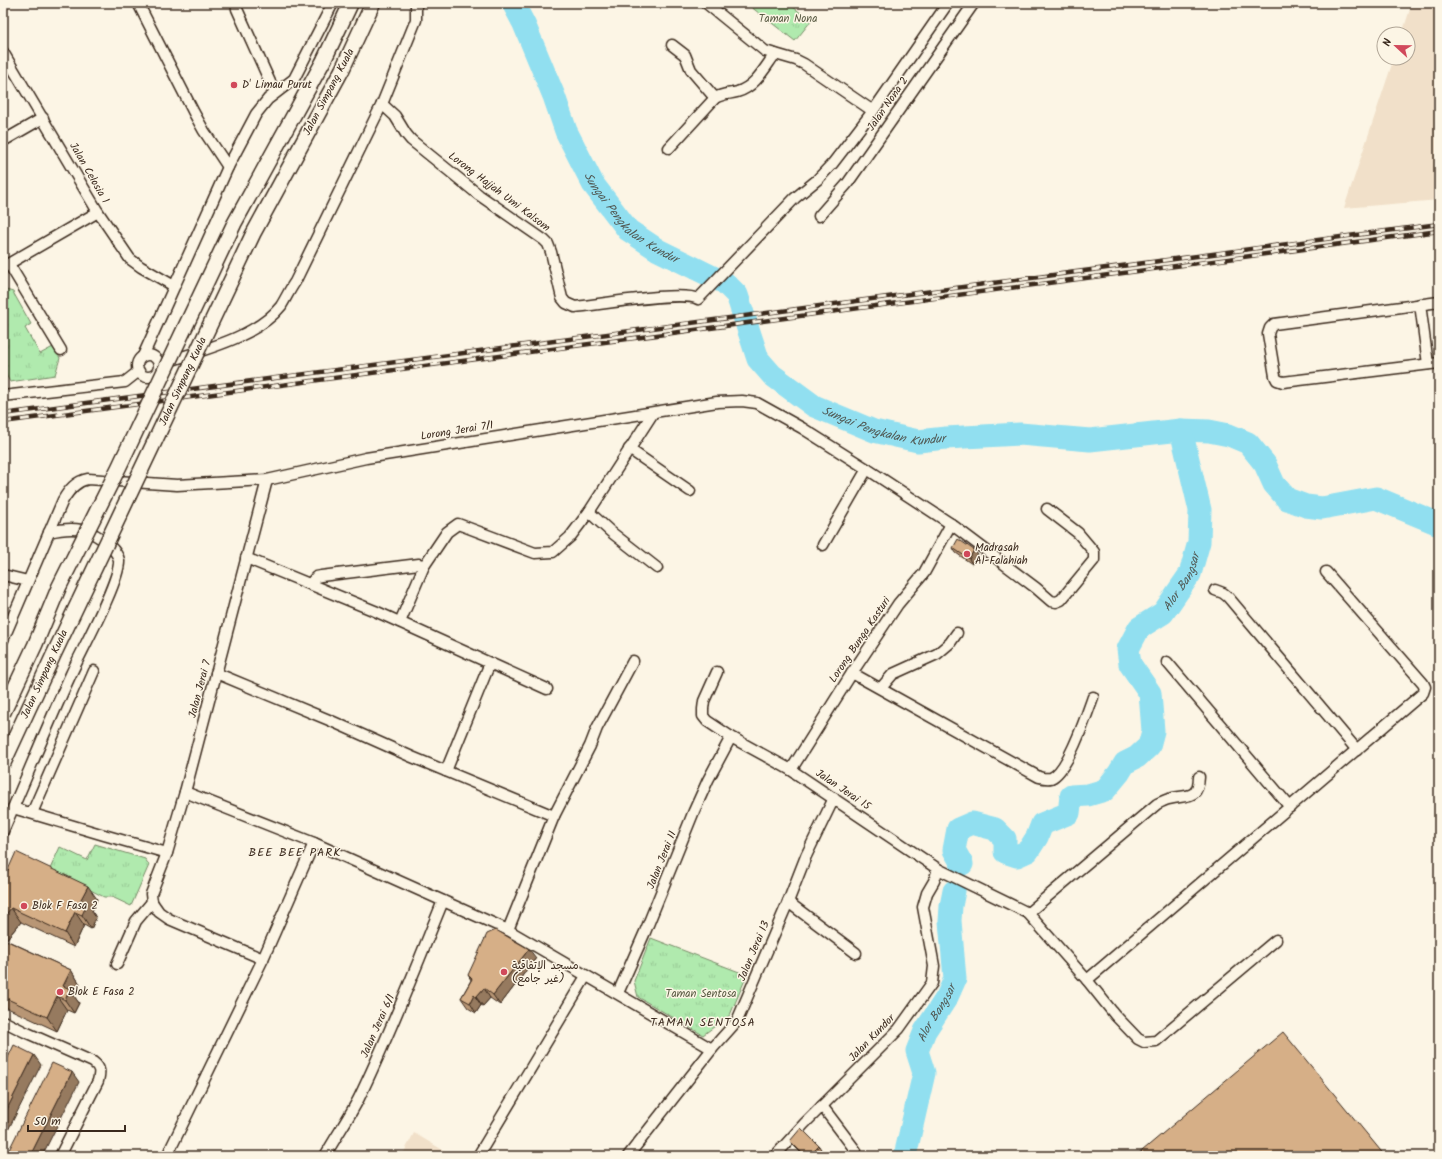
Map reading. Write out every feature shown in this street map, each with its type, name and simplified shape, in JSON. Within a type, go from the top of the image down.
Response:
[{"type":"main road","name":"Jalan Simpang Kuala","points":[[3,713],[35,645],[59,587],[119,467],[234,224],[324,60],[351,3]]},
{"type":"main road","name":"Jalan Simpang Kuala","points":[[3,764],[250,241],[342,70],[374,3]]},
{"type":"street","points":[[138,3],[194,113],[228,167]]},
{"type":"street","points":[[236,3],[275,93]]},
{"type":"street","points":[[160,364],[157,373],[154,376],[145,376],[139,371],[138,363],[143,356],[228,167],[256,114],[275,93],[296,76],[334,3]]},
{"type":"street","points":[[160,364],[239,337],[255,328],[280,306],[295,282],[382,104],[416,20],[416,3]]},
{"type":"street","points":[[706,3],[765,51],[796,60],[804,64],[872,111],[948,3]]},
{"type":"street","name":"Jalan Nona 2","points":[[818,216],[847,184],[974,3]]},
{"type":"street","points":[[672,45],[685,55],[691,70],[715,98]]},
{"type":"street","name":"Jalan Celosia 1","points":[[3,52],[98,212],[130,259],[174,286]]},
{"type":"street","points":[[669,148],[715,98],[720,95],[737,92],[746,88],[759,76],[775,54]]},
{"type":"street","name":"Lorong Hajjah Umi Kalsom","points":[[382,104],[395,116],[406,134],[412,140],[479,194],[548,244],[562,298],[566,303],[575,307],[660,297],[702,295],[795,198],[817,180],[833,164],[872,111]]},
{"type":"street","points":[[3,141],[43,118]]},
{"type":"street","points":[[61,350],[6,265],[98,212]]},
{"type":"street","points":[[1439,302],[1274,324],[1270,328],[1268,334],[1275,376],[1278,380],[1283,382],[1439,363]]},
{"type":"street","points":[[1420,304],[1428,364]]},
{"type":"street","points":[[143,356],[152,355],[160,364]]},
{"type":"street","points":[[3,396],[124,382],[139,371]]},
{"type":"street","name":"Lorong Jerai 7/1","points":[[3,640],[63,500],[69,490],[83,480],[88,479],[177,484],[266,480],[366,458],[717,402],[742,401],[757,404],[802,428],[867,469],[951,524],[1051,601],[1056,602],[1061,600],[1094,560],[1094,552],[1078,533],[1047,509]]},
{"type":"street","points":[[400,622],[424,566],[447,532],[458,524],[535,553],[553,552],[570,538],[589,512],[653,413]]},
{"type":"street","points":[[629,450],[690,491]]},
{"type":"street","points":[[823,545],[867,469]]},
{"type":"street","name":"Jalan Jerai 7","points":[[152,902],[151,894],[167,852],[185,792],[266,480]]},
{"type":"street","points":[[589,512],[610,532],[657,568]]},
{"type":"street","name":"Lorong Bunga Kasturi","points":[[791,770],[852,673],[898,604],[924,573],[951,524]]},
{"type":"street","points":[[3,831],[71,675],[111,590],[118,568],[119,558],[114,550],[99,536],[83,530],[61,529],[49,532]]},
{"type":"street","points":[[246,558],[400,622],[547,689]]},
{"type":"street","points":[[310,584],[316,577],[321,576],[419,564],[424,566]]},
{"type":"street","points":[[1087,980],[1423,693],[1425,687],[1423,684],[1326,572]]},
{"type":"street","points":[[3,575],[28,581]]},
{"type":"street","points":[[1215,590],[1222,592],[1228,597],[1357,750]]},
{"type":"street","points":[[881,688],[893,674],[936,654],[950,643],[957,633]]},
{"type":"street","points":[[508,930],[554,816],[590,746],[597,728],[633,661]]},
{"type":"street","points":[[1167,662],[1290,807]]},
{"type":"street","points":[[446,771],[490,663]]},
{"type":"street","points":[[32,813],[94,671]]},
{"type":"street","name":"Jalan Jerai 15","points":[[717,672],[704,701],[703,716],[707,721],[731,737],[791,770],[938,869],[1017,907],[1028,914],[1087,980],[1115,1015],[1138,1039],[1144,1042],[1156,1041],[1276,940]]},
{"type":"street","points":[[216,673],[554,816]]},
{"type":"street","points":[[852,673],[1039,777],[1045,778],[1051,778],[1058,774],[1063,767],[1077,740],[1093,697]]},
{"type":"street","name":"Jalan Jerai 11","points":[[618,993],[645,932],[694,811],[708,780],[731,737]]},
{"type":"street","points":[[1028,914],[1157,804],[1169,799],[1189,796],[1194,793],[1198,786],[1199,777]]},
{"type":"street","points":[[185,792],[314,843],[508,930],[712,1049]]},
{"type":"street","name":"Jalan Jerai 13","points":[[628,1156],[712,1049],[737,1021],[806,856],[834,798]]},
{"type":"street","points":[[13,808],[167,852]]},
{"type":"street","points":[[167,1156],[263,959],[314,843]]},
{"type":"street","name":"Jalan Kundor","points":[[775,1156],[804,1124],[899,1029],[932,983],[934,966],[923,907],[927,893],[934,881],[938,869]]},
{"type":"street","name":"Jalan Jerai 6/1","points":[[325,1156],[334,1138],[358,1100],[402,1004],[443,901]]},
{"type":"street","points":[[117,964],[136,921],[152,902],[159,912],[169,919],[263,959]]},
{"type":"street","points":[[788,902],[856,953]]},
{"type":"street","points":[[478,1156],[586,976]]},
{"type":"street","points":[[3,1020],[25,1032],[93,1062],[100,1070],[98,1081],[60,1156]]},
{"type":"street","points":[[822,1106],[856,1151]]},
{"type":"shaded area","points":[[1412,3],[1439,3],[1439,200],[1344,208],[1391,66],[1416,66],[1416,26],[1405,26]]},
{"type":"shaded area","points":[[414,1133],[453,1156],[402,1156]]},
{"type":"green space","name":"Taman Nona","points":[[746,3],[788,3],[811,21],[795,41]]},
{"type":"green space","points":[[3,289],[13,292],[31,324],[25,328],[40,354],[53,347],[60,358],[55,375],[10,382],[3,369]]},
{"type":"green space","points":[[95,844],[145,859],[149,865],[131,906],[112,897],[104,897],[50,869],[60,847],[87,860]]},
{"type":"green space","name":"Taman Sentosa","points":[[651,938],[747,975],[730,1015],[703,1035],[638,997],[634,981]]},
{"type":"building","points":[[958,539],[974,550],[969,559],[953,548]]},
{"type":"building","name":"Blok F Fasa 2","points":[[16,852],[88,886],[80,901],[87,904],[82,915],[75,912],[65,933],[11,908],[3,918],[3,881]]},
{"type":"building","name":"مسجد الإتفاقية (غير جامع)","points":[[496,930],[529,949],[493,995],[484,988],[476,997],[474,995],[470,1003],[461,998],[472,979],[468,975],[487,934]]},
{"type":"building","name":"Blok E Fasa 2","points":[[3,939],[71,970],[63,986],[70,989],[65,1000],[57,996],[47,1017],[3,997]]},
{"type":"building","points":[[1283,1032],[1385,1156],[1136,1156]]},
{"type":"building","points":[[14,1045],[34,1055],[3,1117],[3,1068]]},
{"type":"building","points":[[52,1063],[72,1072],[30,1156],[6,1156]]},
{"type":"building","points":[[801,1128],[819,1146],[809,1156],[805,1156],[790,1141]]},
{"type":"waterway","name":"Sungai Pengkalan Kundur","points":[[513,3],[524,24],[554,96],[566,131],[593,184],[628,230],[658,250],[725,283],[737,295],[758,359],[772,375],[814,406],[874,431],[918,441],[1020,434],[1090,440],[1181,430],[1209,431],[1229,435],[1248,443],[1265,464],[1274,484],[1287,499],[1306,506],[1322,508],[1376,498],[1439,524]]},
{"type":"waterway","name":"Alor Bangsar","points":[[962,864],[954,850],[958,829],[972,823],[995,829],[1005,839],[1005,852],[1017,856],[1028,851],[1037,837],[1042,824],[1069,813],[1071,796],[1088,795],[1105,790],[1125,763],[1137,757],[1149,746],[1153,731],[1150,693],[1130,664],[1128,649],[1139,628],[1163,613],[1190,574],[1199,542],[1200,510],[1181,430]]},
{"type":"waterway","name":"Alor Bangsar","points":[[905,1156],[924,1073],[917,1051],[925,1031],[947,997],[955,979],[950,921],[954,891]]},
{"type":"railway","points":[[3,414],[1439,224]]},
{"type":"railway","points":[[3,422],[1439,231]]},
{"type":"place","name":"D' Limau Purut","points":[[234,85]]},
{"type":"place","name":"Madrasah Al-Falahiah","points":[[967,554]]},
{"type":"place","name":"Blok F Fasa 2","points":[[24,906]]},
{"type":"place","name":"مسجد الإتفاقية (غير جامع)","points":[[504,972]]},
{"type":"place","name":"Blok E Fasa 2","points":[[60,992]]},
{"type":"district","name":"BEE BEE PARK","points":[[295,852]]},
{"type":"district","name":"TAMAN SENTOSA","points":[[703,1022]]}]
